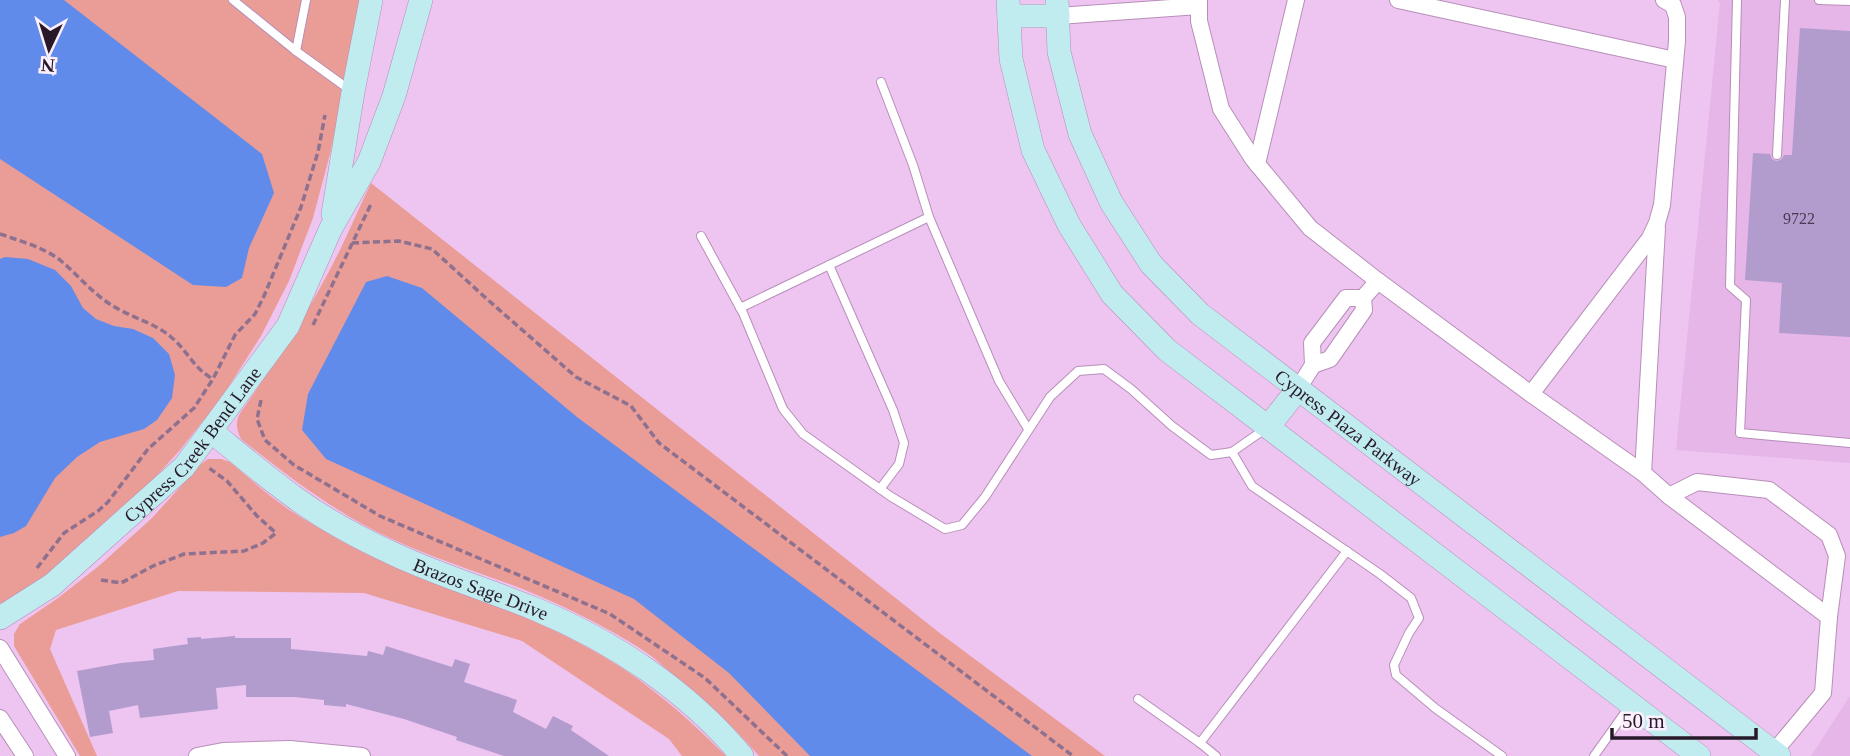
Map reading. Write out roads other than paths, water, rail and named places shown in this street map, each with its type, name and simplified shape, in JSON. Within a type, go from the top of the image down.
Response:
[{"type":"street","name":"Cypress Creek Bend Lane","points":[[331,228],[371,0]]},
{"type":"street","name":"Cypress Creek Bend Lane","points":[[0,618],[52,585],[184,467],[288,326],[331,228],[369,163],[394,96],[421,0]]},
{"type":"street","points":[[1257,164],[1296,0]]},
{"type":"street","points":[[1398,0],[1675,60]]},
{"type":"street","points":[[1643,473],[1657,223],[1661,205],[1677,17],[1673,5],[1664,0]]},
{"type":"street","points":[[1699,756],[1167,350],[1112,294],[1069,225],[1033,150],[1011,59],[1009,8],[1199,3],[1199,21],[1221,109],[1257,164],[1310,228],[1531,394],[1643,473],[1669,496],[1829,617]]},
{"type":"street","name":"Cypress Plaza Parkway","points":[[1057,8],[1059,52],[1080,134],[1111,202],[1151,264],[1200,314],[1775,755]]},
{"type":"street","points":[[1531,394],[1650,238],[1657,223]]},
{"type":"street","points":[[1313,365],[1330,359],[1364,310],[1363,298],[1378,281]]},
{"type":"street","points":[[1268,427],[1313,365],[1312,344],[1346,298],[1363,298]]},
{"type":"street","name":"Brazos Sage Drive","points":[[211,430],[296,499],[342,528],[397,556],[537,610],[590,636],[651,672],[703,715],[742,756]]},
{"type":"street","points":[[1669,496],[1697,482],[1769,490],[1829,535],[1837,556],[1823,693],[1775,755]]},
{"type":"street","points":[[0,648],[67,756]]},
{"type":"street","points":[[0,718],[25,756]]},
{"type":"street","points":[[197,756],[223,751],[290,749],[362,756]]},
{"type":"lane","points":[[233,0],[296,51],[353,92]]},
{"type":"lane","points":[[296,51],[306,0]]},
{"type":"lane","points":[[1737,0],[1730,286],[1746,300],[1740,433],[1850,443]]},
{"type":"lane","points":[[1777,155],[1785,0]]},
{"type":"lane","points":[[1819,0],[1850,1]]},
{"type":"lane","points":[[881,82],[913,165],[929,217],[999,381],[1028,429]]},
{"type":"lane","points":[[740,308],[929,217]]},
{"type":"lane","points":[[701,236],[740,308],[783,409],[803,434],[880,489],[945,529],[962,525],[985,497],[1050,397],[1078,371],[1104,369],[1131,388],[1172,426],[1211,455],[1232,452],[1268,427]]},
{"type":"lane","points":[[829,265],[893,410],[904,443],[899,464],[880,489]]},
{"type":"lane","points":[[1232,452],[1252,486],[1411,598],[1419,618],[1394,665],[1396,675],[1435,708],[1502,756]]},
{"type":"lane","points":[[1200,743],[1347,551]]},
{"type":"lane","points":[[1138,699],[1216,756]]},
{"type":"lane","points":[[1594,756],[1631,705]]},
{"type":"water","points":[[0,0],[64,0],[262,154],[274,193],[249,248],[242,278],[226,287],[193,285],[0,159]]},
{"type":"water","points":[[0,259],[28,259],[55,270],[71,286],[83,308],[96,319],[133,329],[153,338],[169,354],[175,375],[172,398],[157,420],[144,429],[100,442],[77,457],[55,478],[26,526],[0,537]]},
{"type":"water","points":[[387,276],[422,288],[577,417],[1032,756],[810,756],[729,673],[634,599],[326,459],[302,430],[308,394],[366,282]]}]
